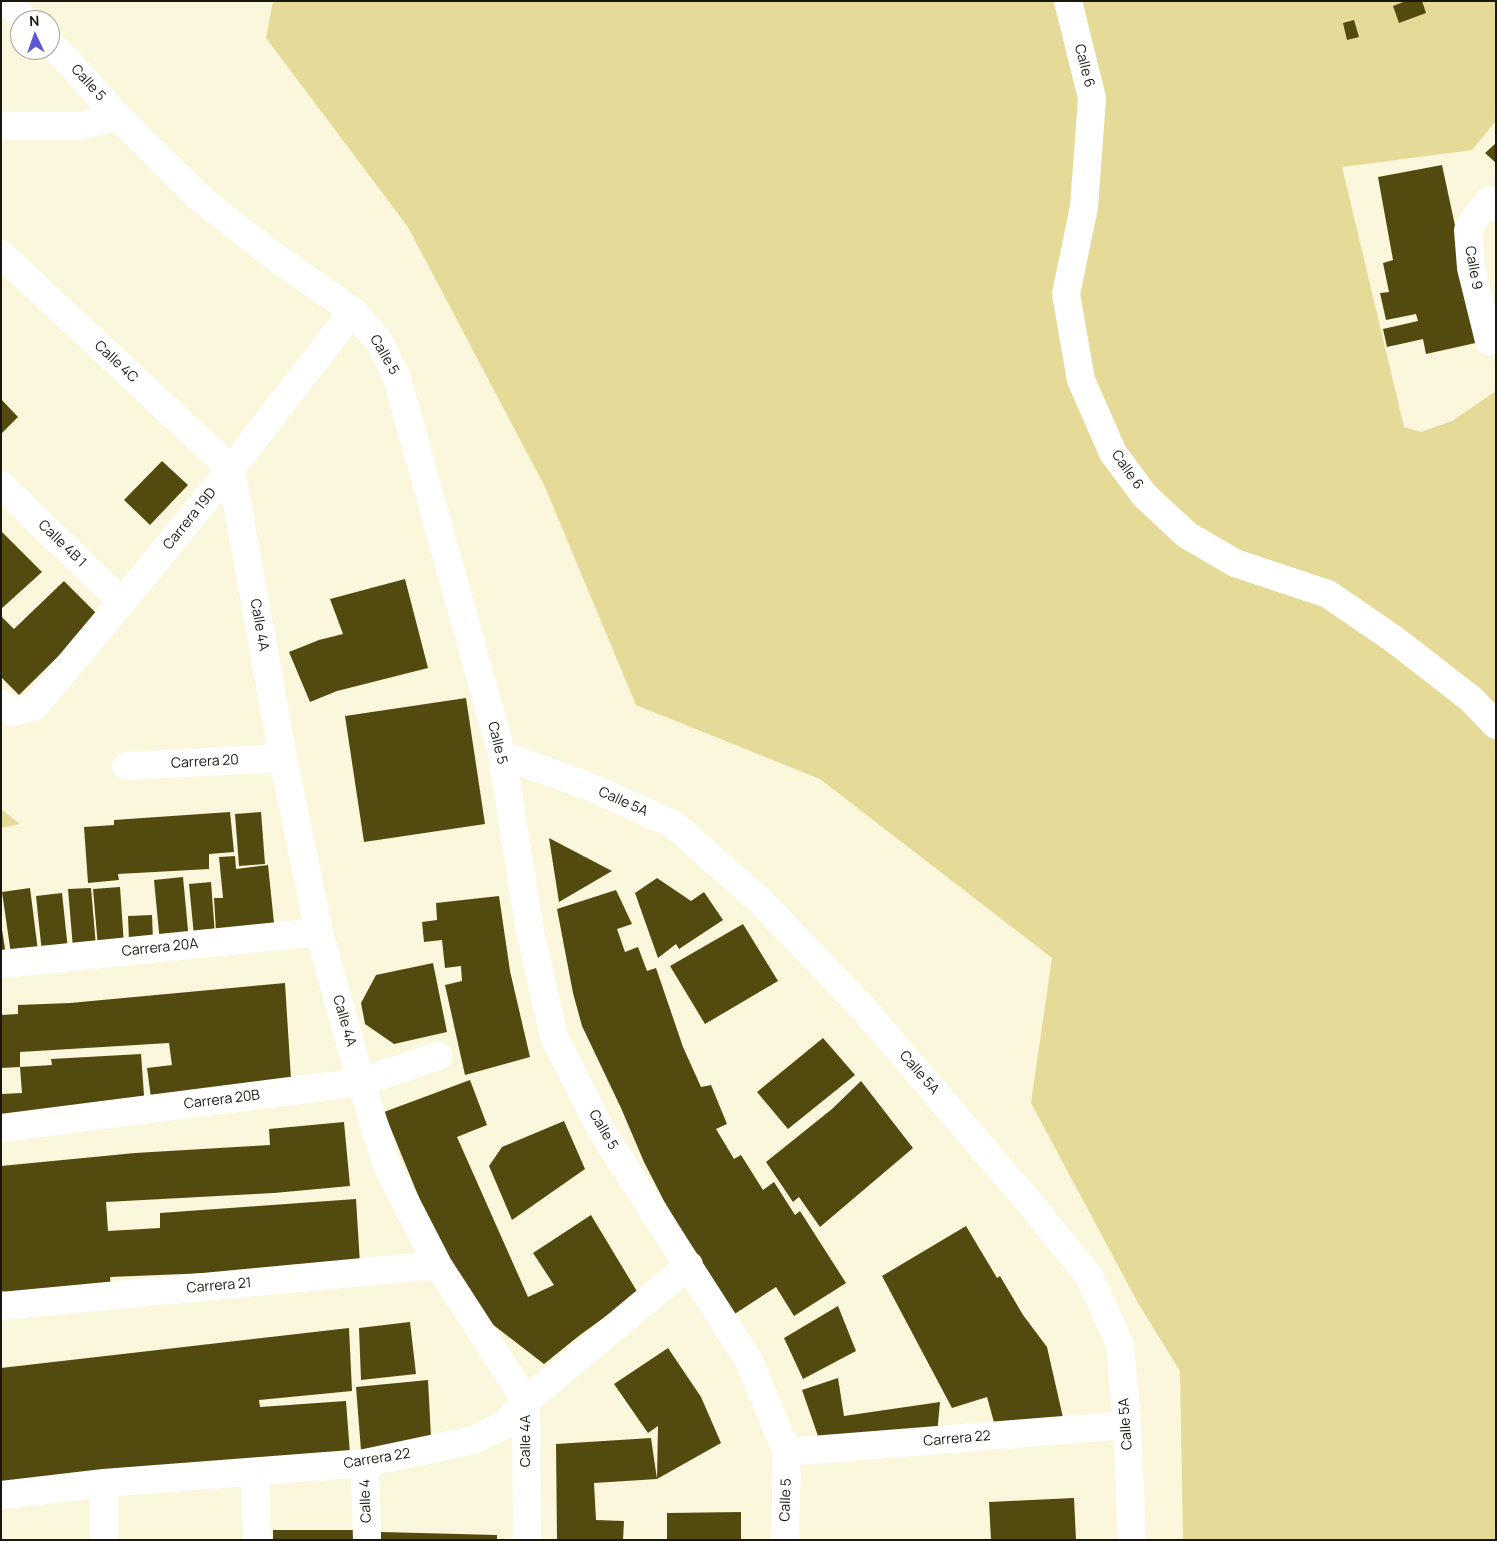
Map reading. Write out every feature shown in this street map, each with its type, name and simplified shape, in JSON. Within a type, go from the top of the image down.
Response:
[{"type":"street","points":[[5,1],[14,10]]},
{"type":"street","name":"Calle 6","points":[[1068,1],[1092,98],[1084,207],[1066,294],[1081,380],[1113,453],[1145,496],[1187,536],[1235,562],[1328,594],[1395,640],[1471,699],[1496,725]]},
{"type":"street","name":"Calle 5","points":[[60,53],[117,116],[202,200],[278,260],[353,311],[379,341],[397,378],[502,755],[530,931],[554,1037],[601,1130],[748,1359],[787,1452],[785,1540]]},
{"type":"street","points":[[1,126],[80,126],[117,116]]},
{"type":"street","name":"Calle 9","points":[[1489,340],[1471,268],[1468,230],[1477,215],[1492,205]]},
{"type":"street","name":"Calle 4C","points":[[1,254],[231,469]]},
{"type":"street","name":"Carrera 19D","points":[[7,708],[34,706],[231,469],[353,311]]},
{"type":"street","name":"Calle 4A","points":[[231,469],[283,758],[319,932],[361,1082],[387,1166],[438,1265],[526,1401],[527,1540]]},
{"type":"street","name":"Calle 4B 1","points":[[1,485],[122,602]]},
{"type":"street","name":"Calle 5A","points":[[502,755],[588,786],[673,824],[759,900],[862,1008],[1033,1207],[1089,1276],[1120,1344],[1127,1425],[1132,1540]]},
{"type":"street","name":"Carrera 20","points":[[126,766],[283,758]]},
{"type":"street","name":"Carrera 20A","points":[[1,964],[319,932]]},
{"type":"street","name":"Carrera 20B","points":[[1,1128],[361,1082],[438,1056]]},
{"type":"street","name":"Carrera 21","points":[[1,1306],[438,1265]]},
{"type":"street","name":"Carrera 22","points":[[1,1495],[104,1483],[365,1463],[474,1440],[504,1425],[526,1401],[689,1265]]},
{"type":"street","name":"Carrera 22","points":[[787,1452],[1127,1425]]},
{"type":"street","name":"Calle 4","points":[[365,1463],[367,1540]]},
{"type":"street","points":[[255,1472],[257,1540]]},
{"type":"street","points":[[104,1483],[104,1540]]},
{"type":"shaded area","points":[[273,1],[1496,1],[1496,121],[1472,150],[1342,167],[1404,427],[1421,432],[1452,421],[1496,391],[1496,1540],[1183,1540],[1180,1371],[1138,1303],[1031,1103],[1052,958],[820,779],[636,705],[545,487],[408,227],[266,38]]},
{"type":"shaded area","points":[[1,809],[20,824],[1,828]]},
{"type":"building","points":[[1406,1],[1422,1],[1426,13],[1399,23],[1393,6]]},
{"type":"building","points":[[1354,20],[1359,37],[1347,40],[1343,23]]},
{"type":"building","points":[[1496,143],[1496,163],[1485,153]]},
{"type":"building","points":[[1442,165],[1480,342],[1426,354],[1423,339],[1387,347],[1383,329],[1418,321],[1416,314],[1386,320],[1380,293],[1389,292],[1383,263],[1393,260],[1378,177]]},
{"type":"building","points":[[1,399],[18,417],[1,434]]},
{"type":"building","points":[[162,461],[188,485],[150,525],[124,500]]},
{"type":"building","points":[[1,531],[42,572],[1,609]]},
{"type":"building","points":[[405,579],[428,668],[337,691],[310,702],[289,652],[319,640],[343,634],[330,599]]},
{"type":"building","points":[[64,581],[99,616],[19,695],[1,677],[1,616],[14,629]]},
{"type":"building","points":[[466,698],[485,824],[364,842],[345,716]]},
{"type":"building","points":[[230,812],[234,852],[209,854],[209,869],[118,874],[119,880],[88,883],[84,827],[114,825],[114,820]]},
{"type":"building","points":[[261,812],[265,864],[239,866],[235,814]]},
{"type":"building","points":[[549,838],[612,871],[559,902]]},
{"type":"building","points":[[235,856],[236,869],[268,865],[274,923],[216,931],[214,898],[223,898],[219,857]]},
{"type":"building","points":[[183,877],[189,941],[160,943],[154,880]]},
{"type":"building","points":[[657,878],[691,901],[704,892],[723,920],[679,949],[676,944],[658,958],[635,893]]},
{"type":"building","points":[[211,882],[215,935],[194,936],[189,884]]},
{"type":"building","points":[[120,887],[124,945],[98,947],[93,889]]},
{"type":"building","points":[[30,888],[38,951],[11,954],[2,892]]},
{"type":"building","points":[[91,888],[96,946],[73,948],[68,889]]},
{"type":"building","points":[[616,890],[632,924],[617,929],[625,952],[638,947],[647,971],[656,968],[683,1047],[701,1087],[711,1085],[727,1124],[716,1129],[734,1159],[741,1155],[763,1190],[774,1182],[795,1215],[800,1211],[846,1283],[794,1316],[776,1287],[733,1315],[664,1201],[644,1162],[582,1026],[573,993],[557,909]]},
{"type":"building","points":[[62,893],[68,950],[42,953],[36,896]]},
{"type":"building","points":[[499,896],[510,971],[530,1057],[465,1075],[445,985],[462,981],[461,966],[445,968],[442,940],[424,942],[422,922],[437,920],[436,903]]},
{"type":"building","points":[[152,915],[153,941],[129,941],[128,916]]},
{"type":"building","points":[[1,923],[6,955],[1,956]]},
{"type":"building","points":[[743,924],[778,981],[705,1024],[670,966]]},
{"type":"building","points":[[433,963],[447,1032],[394,1044],[365,1024],[361,1003],[376,975]]},
{"type":"building","points":[[285,983],[291,1079],[152,1105],[147,1068],[172,1065],[169,1043],[20,1052],[20,1067],[1,1068],[1,1015],[18,1014],[18,1005],[70,1003]]},
{"type":"building","points":[[823,1038],[855,1075],[788,1129],[757,1092]]},
{"type":"building","points":[[141,1054],[145,1109],[1,1124],[1,1094],[22,1093],[20,1067],[52,1065],[51,1059]]},
{"type":"building","points":[[470,1080],[487,1125],[457,1137],[528,1297],[554,1285],[533,1253],[591,1215],[638,1293],[544,1364],[483,1317],[444,1259],[384,1112]]},
{"type":"building","points":[[861,1081],[913,1148],[820,1227],[799,1197],[793,1202],[766,1162],[832,1109]]},
{"type":"building","points":[[564,1121],[585,1169],[512,1220],[489,1166],[502,1147]]},
{"type":"building","points":[[344,1122],[350,1186],[274,1193],[106,1202],[108,1231],[160,1228],[160,1213],[356,1199],[360,1264],[257,1271],[110,1277],[111,1290],[25,1297],[1,1291],[1,1166],[135,1153],[270,1145],[269,1129]]},
{"type":"building","points":[[966,1226],[997,1278],[1000,1276],[1023,1315],[1047,1347],[1064,1422],[995,1426],[987,1397],[952,1408],[882,1276]]},
{"type":"building","points":[[838,1306],[856,1351],[803,1379],[784,1338]]},
{"type":"building","points":[[410,1322],[416,1374],[361,1380],[359,1328]]},
{"type":"building","points":[[349,1328],[352,1391],[259,1400],[260,1407],[346,1401],[350,1454],[1,1491],[1,1368]]},
{"type":"building","points":[[668,1348],[701,1397],[721,1443],[657,1479],[658,1426],[648,1433],[614,1384]]},
{"type":"building","points":[[838,1378],[844,1416],[940,1402],[937,1434],[819,1439],[802,1390]]},
{"type":"building","points":[[428,1380],[431,1437],[361,1450],[356,1387]]},
{"type":"building","points":[[651,1438],[657,1479],[594,1483],[596,1520],[624,1521],[623,1540],[557,1540],[556,1444]]},
{"type":"building","points":[[1074,1498],[1076,1540],[991,1540],[989,1502]]},
{"type":"building","points":[[741,1512],[741,1540],[667,1540],[667,1513]]},
{"type":"building","points":[[273,1530],[358,1530],[358,1540],[273,1540]]},
{"type":"building","points":[[381,1532],[497,1535],[497,1540],[381,1540]]}]
